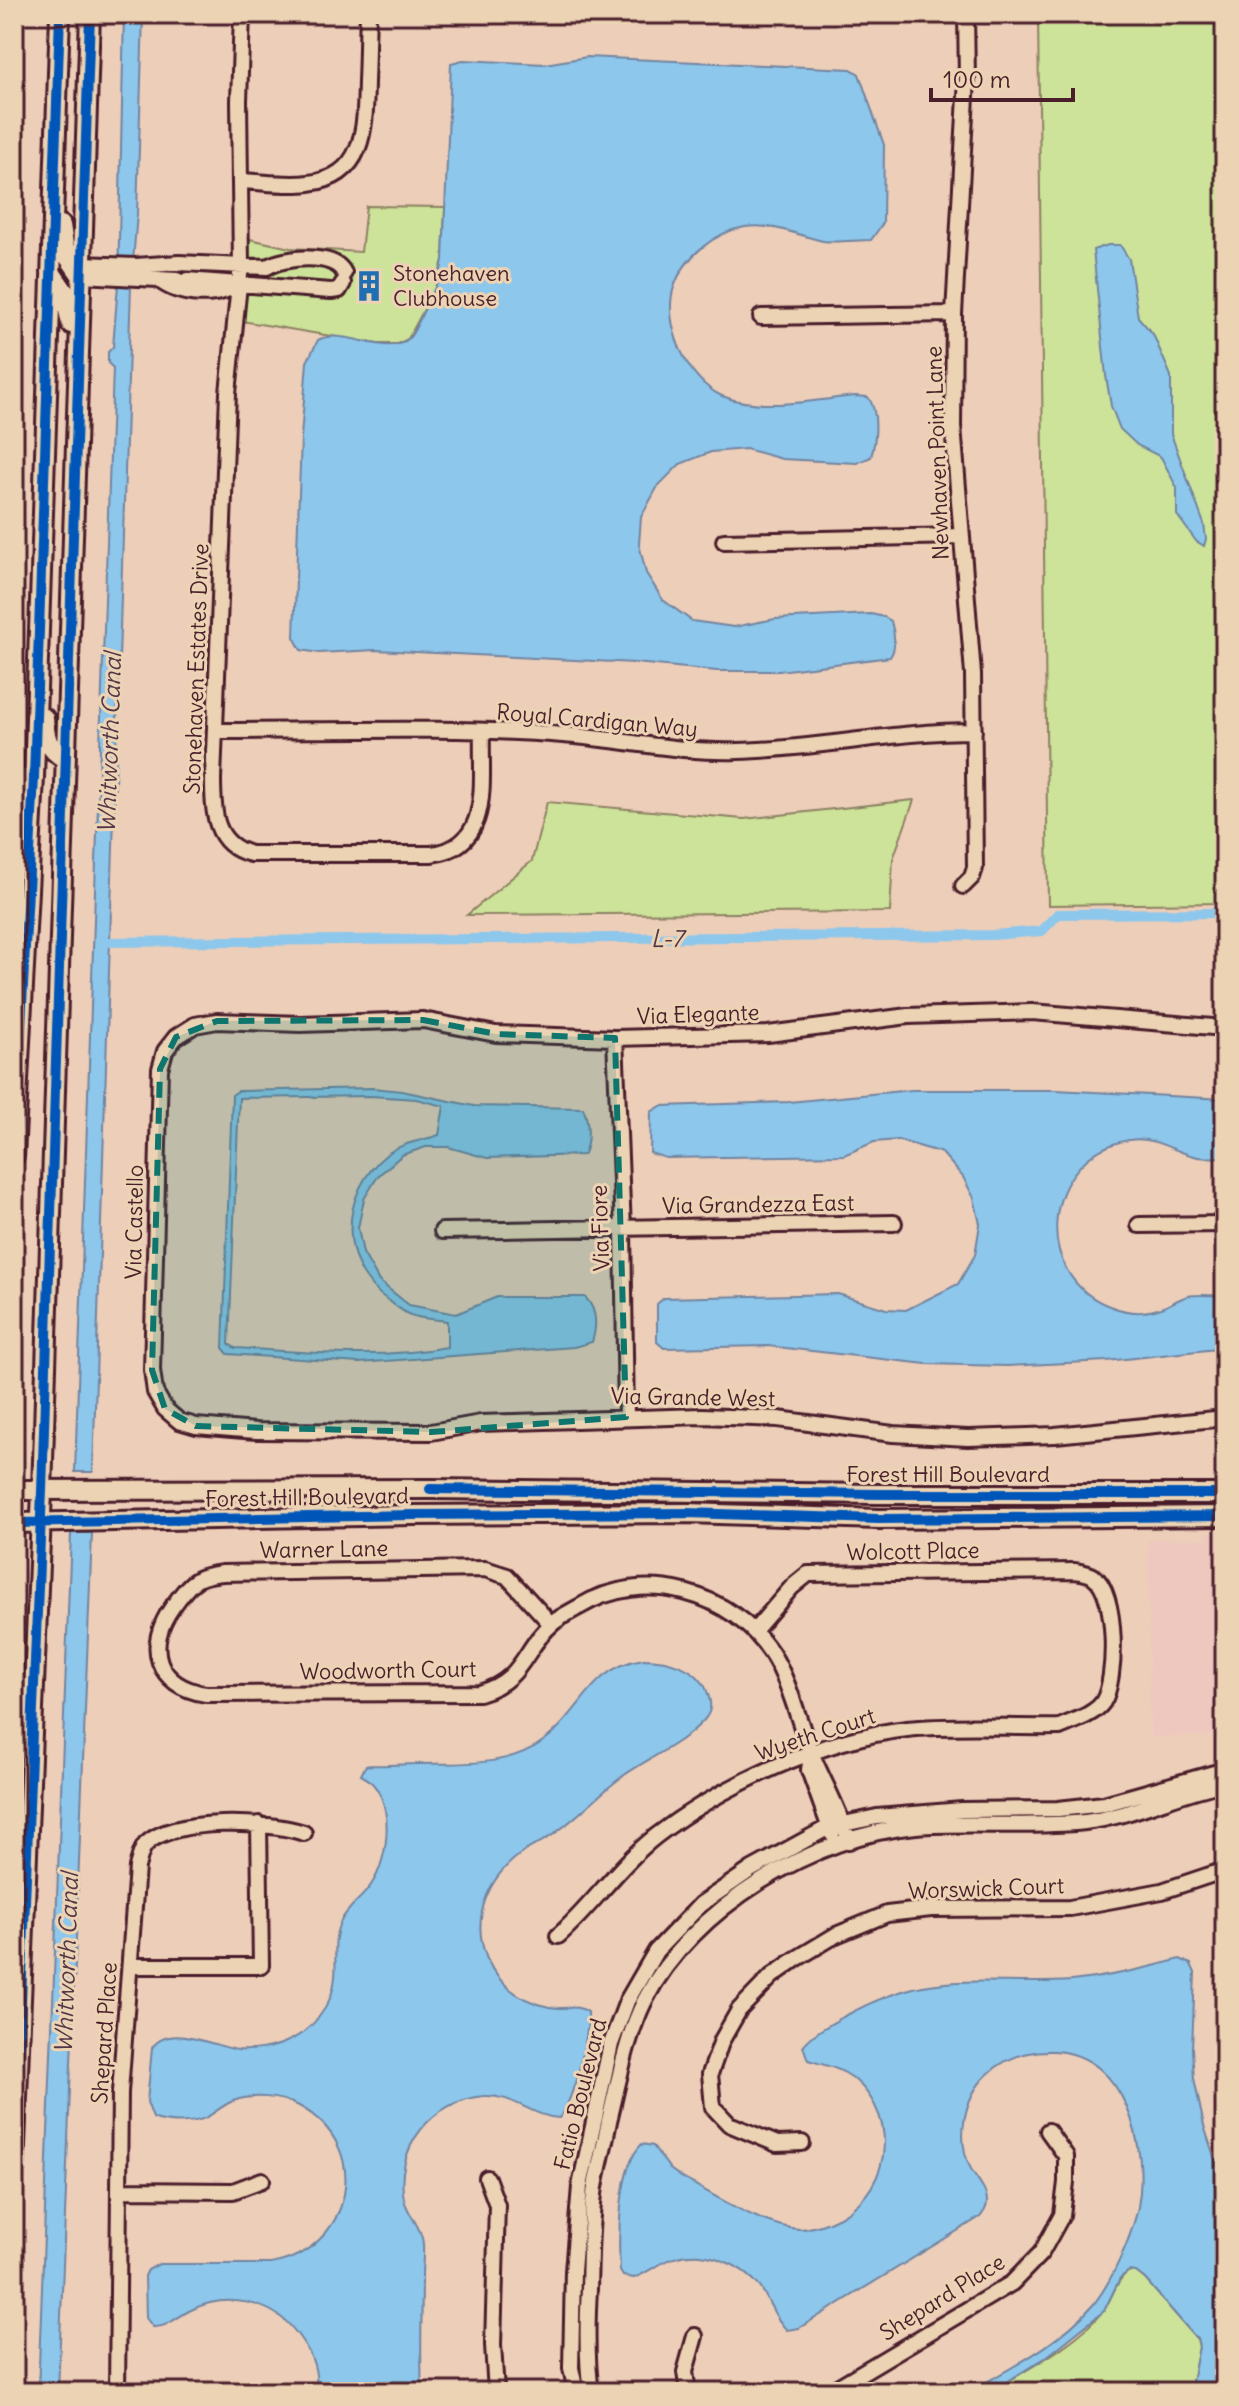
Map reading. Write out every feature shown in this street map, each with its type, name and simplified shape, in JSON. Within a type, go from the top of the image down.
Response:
[{"type":"main road","points":[[14,1156],[27,786],[38,647],[60,14]]},
{"type":"main road","points":[[14,2169],[42,1491],[90,14]]},
{"type":"main road","points":[[54,187],[65,252],[81,269]]},
{"type":"main road","points":[[51,272],[64,291],[69,307],[77,378]]},
{"type":"main road","points":[[38,647],[45,732],[49,745],[64,758]]},
{"type":"main road","points":[[27,786],[49,790],[55,802],[61,861]]},
{"type":"main road","name":"Forest Hill Boulevard","points":[[14,1490],[1225,1494]]},
{"type":"main road","name":"Forest Hill Boulevard","points":[[14,1523],[687,1513],[879,1519],[1225,1516]]},
{"type":"street","name":"Stonehaven Estates Drive","points":[[242,14],[239,101],[241,265],[228,393],[213,804],[217,826],[227,842],[251,854],[441,853],[461,844],[479,817],[482,732]]},
{"type":"street","points":[[241,181],[309,183],[331,176],[350,161],[362,140],[364,129],[368,14]]},
{"type":"street","name":"Newhaven Point Lane","points":[[963,886],[972,877],[975,868],[973,674],[953,426],[954,314],[967,78],[966,14]]},
{"type":"street","points":[[81,269],[136,272],[192,283],[240,282],[331,291],[339,290],[344,278],[335,262],[291,257],[267,267],[202,264],[136,272]]},
{"type":"street","points":[[157,278],[180,292],[192,283],[202,264]]},
{"type":"street","points":[[266,285],[267,267]]},
{"type":"street","points":[[761,317],[954,314]]},
{"type":"street","points":[[724,541],[960,536]]},
{"type":"street","name":"Royal Cardigan Way","points":[[216,731],[562,734],[702,751],[739,751],[935,731],[974,731]]},
{"type":"street","points":[[14,777],[27,786]]},
{"type":"street","name":"Via Elegante","points":[[176,1037],[195,1025],[217,1021],[300,1024],[423,1020],[496,1034],[615,1038],[768,1034],[908,1016],[1032,1012],[1225,1028]]},
{"type":"street","name":"Via Castello","points":[[165,1409],[155,1392],[152,1370],[160,1069],[165,1051],[176,1037]]},
{"type":"street","name":"Via Fiore","points":[[615,1038],[623,1229],[626,1417]]},
{"type":"street","name":"Via Grandezza East","points":[[442,1231],[894,1223]]},
{"type":"street","points":[[1139,1225],[1225,1224]]},
{"type":"street","name":"Via Grande West","points":[[165,1409],[179,1421],[196,1426],[256,1431],[431,1432],[481,1423],[702,1416],[778,1419],[893,1434],[968,1438],[1055,1435],[1225,1418]]},
{"type":"street","name":"Warner Lane","points":[[172,1682],[159,1661],[159,1630],[184,1591],[199,1578],[222,1573],[485,1569],[507,1576],[551,1624]]},
{"type":"street","name":"Wolcott Place","points":[[755,1630],[792,1587],[808,1574],[1075,1571],[1095,1577]]},
{"type":"street","name":"Wyeth Court","points":[[558,1936],[621,1868],[656,1837],[737,1784],[776,1766],[858,1739],[907,1729],[1060,1727],[1082,1718],[1102,1704],[1110,1682],[1112,1614],[1106,1593],[1095,1577]]},
{"type":"street","name":"Woodworth Court","points":[[172,1682],[187,1691],[206,1694],[479,1693],[497,1688],[511,1677],[551,1624],[583,1604],[611,1592],[641,1588],[671,1589],[701,1596],[732,1611],[755,1630],[773,1657],[787,1684],[843,1843]]},
{"type":"street","name":"Fatio Boulevard","points":[[576,2392],[571,2368],[573,2271],[580,2186],[611,2044],[627,2001],[656,1951],[701,1904],[752,1869],[836,1826],[877,1817],[962,1810],[1058,1809],[1104,1804],[1225,1770]]},
{"type":"street","name":"Fatio Boulevard","points":[[591,2392],[587,2339],[592,2216],[625,2052],[633,2025],[667,1964],[707,1921],[770,1877],[843,1843],[913,1827],[1085,1822],[1134,1811],[1225,1783]]},
{"type":"street","points":[[131,1966],[261,1966],[259,1824]]},
{"type":"street","name":"Shepard Place","points":[[117,2392],[120,2092],[137,1867],[144,1845],[161,1833],[179,1827],[259,1824],[284,1826],[304,1833]]},
{"type":"street","name":"Worswick Court","points":[[802,2143],[777,2144],[729,2124],[713,2107],[710,2074],[722,2040],[739,2010],[772,1976],[796,1959],[836,1935],[887,1914],[931,1909],[1070,1908],[1162,1891],[1225,1870]]},
{"type":"street","name":"Shepard Place","points":[[829,2392],[1012,2283],[1041,2253],[1062,2215],[1066,2182],[1066,2156],[1048,2131]]},
{"type":"street","points":[[487,2178],[497,2205],[493,2345],[496,2392]]},
{"type":"street","points":[[119,2190],[233,2191],[262,2180]]},
{"type":"street","points":[[688,2392],[685,2372],[695,2336]]},
{"type":"highlighted area","points":[[423,1020],[496,1034],[615,1038],[626,1417],[431,1432],[196,1426],[165,1409],[152,1370],[160,1069],[176,1037],[217,1021]]},
{"type":"shaded area","points":[[1207,1533],[1225,1533],[1225,1736],[1150,1737],[1148,1540],[1207,1539]]},
{"type":"green space","points":[[1038,14],[1225,14],[1225,903],[1048,905]]},
{"type":"green space","points":[[366,206],[445,207],[443,260],[435,289],[408,339],[397,344],[378,344],[236,320],[241,237],[290,248],[361,252]]},
{"type":"green space","points":[[914,800],[893,859],[890,912],[467,915],[532,861],[547,802],[744,819]]},
{"type":"green space","points":[[1129,2271],[1145,2279],[1197,2339],[1199,2347],[1190,2392],[990,2392],[1079,2335],[1102,2312],[1120,2280]]},
{"type":"water","name":"Whitworth Canal","points":[[124,14],[143,14],[137,214],[131,285],[93,1472],[75,1472],[113,368],[108,363],[108,352],[113,347],[118,284]]},
{"type":"water","points":[[587,57],[851,69],[859,74],[884,145],[883,223],[871,240],[823,241],[755,226],[734,230],[712,240],[693,256],[679,276],[671,301],[675,333],[688,364],[698,378],[722,396],[737,401],[771,404],[868,397],[875,418],[871,457],[857,463],[782,459],[746,449],[711,452],[680,464],[658,486],[641,517],[639,544],[646,573],[663,600],[692,621],[734,627],[775,619],[871,614],[891,621],[894,644],[890,657],[779,671],[717,671],[635,663],[376,650],[319,653],[301,650],[294,637],[301,437],[307,362],[318,340],[329,337],[391,345],[401,343],[412,334],[432,294],[443,260],[451,63],[463,60],[545,64]]},
{"type":"water","points":[[1120,245],[1129,259],[1138,317],[1153,334],[1171,376],[1171,434],[1204,524],[1204,546],[1196,541],[1177,515],[1177,488],[1161,457],[1137,445],[1120,429],[1111,406],[1093,250]]},
{"type":"water","points":[[373,1088],[474,1106],[583,1108],[588,1132],[583,1155],[487,1158],[448,1147],[426,1147],[402,1155],[378,1176],[364,1199],[358,1228],[363,1253],[379,1281],[409,1305],[456,1314],[497,1297],[585,1297],[595,1318],[592,1342],[574,1347],[359,1363],[228,1354],[223,1348],[232,1095],[238,1091]],"holes":[[[370,1096],[416,1099],[444,1106],[439,1135],[393,1150],[371,1170],[360,1188],[350,1229],[360,1269],[372,1286],[410,1315],[447,1321],[447,1347],[395,1353],[341,1354],[235,1348],[229,1344],[239,1098]]]},
{"type":"water","points":[[912,1090],[1056,1090],[1225,1099],[1225,1157],[1198,1157],[1138,1139],[1100,1150],[1078,1168],[1064,1192],[1057,1218],[1058,1245],[1067,1271],[1085,1292],[1112,1307],[1146,1312],[1188,1296],[1225,1295],[1225,1348],[1107,1361],[1007,1366],[926,1364],[768,1346],[664,1348],[657,1342],[657,1304],[664,1298],[838,1294],[886,1309],[906,1310],[958,1284],[975,1255],[980,1224],[974,1198],[963,1177],[942,1153],[898,1140],[874,1142],[844,1155],[666,1158],[650,1153],[651,1112],[661,1106],[789,1102]]},
{"type":"water","name":"Whitworth Canal","points":[[71,1533],[92,1533],[58,2392],[38,2392]]},
{"type":"water","points":[[643,1659],[682,1666],[698,1677],[709,1698],[708,1715],[685,1737],[623,1776],[558,1831],[510,1863],[492,1886],[482,1914],[482,1944],[487,1959],[507,1987],[536,2004],[588,2012],[580,2067],[565,2109],[559,2118],[549,2117],[504,2098],[484,2096],[465,2099],[433,2117],[411,2145],[405,2162],[402,2180],[404,2199],[423,2247],[422,2392],[316,2392],[312,2358],[294,2330],[273,2312],[246,2302],[204,2305],[168,2324],[153,2327],[146,2318],[145,2276],[148,2270],[159,2264],[271,2264],[299,2255],[320,2239],[335,2218],[344,2195],[345,2170],[338,2146],[323,2124],[299,2106],[283,2100],[258,2097],[241,2099],[202,2119],[188,2122],[153,2118],[147,2102],[152,2048],[160,2040],[181,2036],[238,2050],[269,2047],[295,2037],[320,2016],[333,1988],[335,1943],[340,1923],[378,1873],[386,1843],[385,1810],[380,1796],[373,1784],[361,1775],[366,1765],[484,1762],[516,1755],[546,1739],[599,1680],[625,1664]]},
{"type":"water","points":[[1180,1959],[1191,1964],[1195,1973],[1194,2078],[1204,2126],[1225,2190],[1225,2392],[1190,2392],[1199,2347],[1197,2339],[1145,2279],[1129,2271],[1120,2278],[1104,2311],[1045,2358],[990,2392],[969,2392],[1050,2343],[1092,2306],[1120,2259],[1138,2207],[1140,2158],[1127,2108],[1115,2086],[1099,2068],[1079,2056],[1054,2051],[1027,2053],[1003,2063],[979,2083],[973,2094],[963,2132],[966,2158],[987,2199],[980,2217],[799,2328],[787,2330],[752,2278],[732,2265],[709,2256],[685,2255],[634,2278],[623,2276],[620,2271],[624,2185],[634,2154],[642,2144],[653,2146],[670,2169],[681,2177],[738,2209],[785,2227],[803,2229],[825,2223],[849,2211],[865,2196],[883,2158],[884,2136],[879,2115],[869,2096],[853,2078],[837,2069],[808,2060],[803,2046],[816,2033],[843,2017],[882,1998],[923,1986],[959,1982],[1071,1981]]},
{"type":"waterway","name":"L-7","points":[[101,942],[993,935],[1042,931],[1058,914],[1225,913]]},
{"type":"cycle path","points":[[14,1156],[34,777],[60,14]]},
{"type":"cycle path","points":[[14,2169],[42,1491],[90,14]]},
{"type":"cycle path","points":[[430,1489],[1225,1494]]},
{"type":"cycle path","points":[[14,1523],[687,1513],[879,1519],[1225,1516]]},
{"type":"place","name":"Stonehaven Clubhouse","points":[[369,286]]}]
